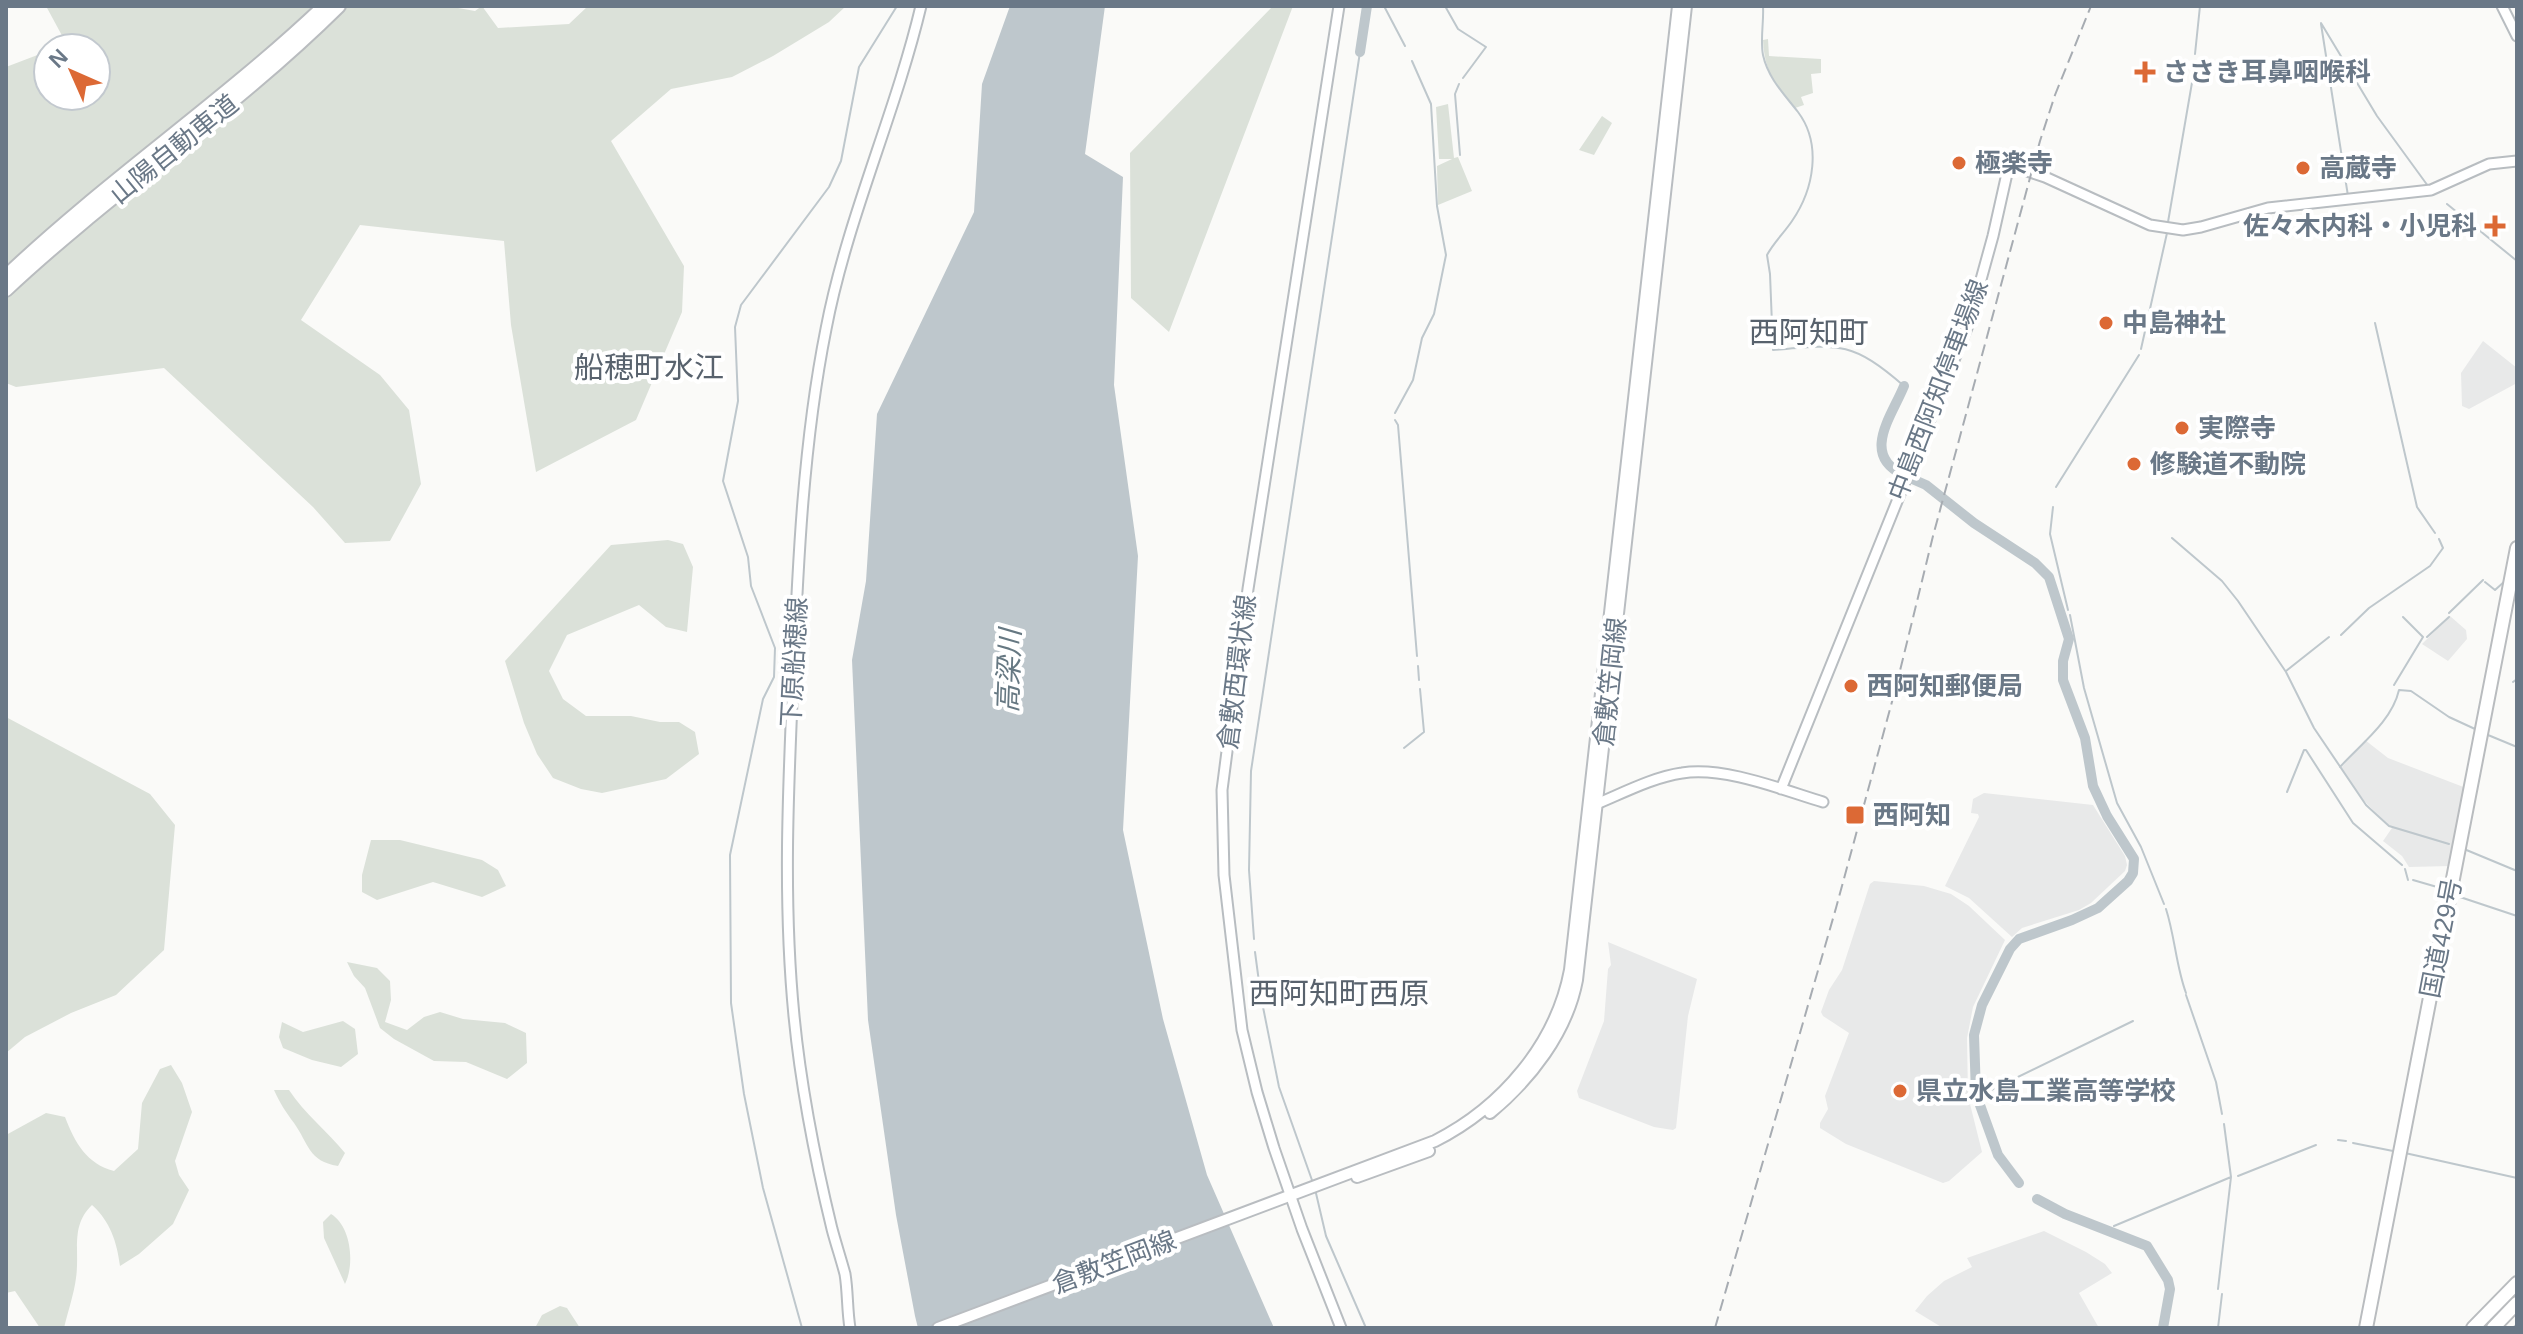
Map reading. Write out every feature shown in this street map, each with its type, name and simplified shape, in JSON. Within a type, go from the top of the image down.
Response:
[{"type":"highway","name":"山陽自動車道","points":[[6,276],[62,225],[261,63],[324,6]]},
{"type":"highway","name":"山陽自動車道","points":[[6,290],[72,231],[252,86],[339,6]]},
{"type":"highway","name":"国道429号","points":[[2366,1328],[2517,548]]},
{"type":"highway","points":[[2473,1328],[2517,1283]]},
{"type":"highway","points":[[2482,1328],[2517,1292]]},
{"type":"highway","points":[[2493,1328],[2517,1303]]},
{"type":"highway","points":[[2500,1328],[2517,1311]]},
{"type":"main road","name":"下原船穂線","points":[[850,1328],[845,1274],[811,1132],[794,1018],[788,943],[786,851],[794,644],[813,407],[826,328],[851,230],[907,65],[921,6]]},
{"type":"main road","name":"倉敷西環状線","points":[[1339,6],[1248,589],[1222,790],[1224,875],[1242,1030],[1286,1198],[1341,1328]]},
{"type":"main road","name":"倉敷笠岡線","points":[[1592,806],[1678,6]]},
{"type":"main road","name":"倉敷笠岡線","points":[[938,1328],[1437,1144],[1497,1098],[1526,1065],[1554,1025],[1570,970],[1592,806],[1686,6]]},
{"type":"main road","points":[[2502,6],[2517,36]]},
{"type":"main road","name":"中島西阿知停車場線","points":[[1781,789],[1969,323],[2008,169],[2015,167],[2045,177],[2150,225],[2183,230],[2268,208],[2431,190],[2489,164],[2517,161]]},
{"type":"main road","points":[[1592,806],[1669,776],[1694,771],[1728,776],[1823,802]]},
{"type":"shaded area","points":[[46,6],[447,6],[475,11],[482,6],[498,28],[569,24],[588,6],[846,6],[829,22],[732,77],[671,89],[611,141],[684,266],[682,312],[636,420],[536,472],[511,325],[504,241],[360,225],[301,320],[380,375],[409,410],[421,484],[390,541],[345,543],[313,507],[164,368],[16,387],[6,383],[6,67],[32,57],[32,112],[112,112],[112,32],[60,32]]},
{"type":"shaded area","points":[[1273,6],[1293,6],[1169,332],[1131,298],[1130,153]]},
{"type":"shaded area","points":[[1768,39],[1769,56],[1821,59],[1821,73],[1811,74],[1813,93],[1801,97],[1804,105],[1795,108],[1772,77],[1764,50],[1763,40]]},
{"type":"shaded area","points":[[1448,104],[1454,158],[1458,157],[1472,191],[1438,205],[1437,166],[1452,159],[1439,159],[1436,107]]},
{"type":"shaded area","points":[[1602,116],[1612,123],[1594,155],[1579,150]]},
{"type":"shaded area","points":[[2483,341],[2517,368],[2517,383],[2469,409],[2462,406],[2461,373]]},
{"type":"shaded area","points":[[668,540],[683,544],[693,567],[687,632],[666,627],[639,605],[567,635],[549,671],[563,699],[586,716],[631,716],[679,722],[695,732],[699,754],[666,779],[602,793],[553,778],[537,754],[524,723],[505,661],[611,545]]},
{"type":"shaded area","points":[[2450,616],[2466,630],[2467,639],[2448,661],[2422,644]]},
{"type":"shaded area","points":[[6,717],[150,794],[175,825],[164,950],[116,995],[71,1013],[25,1037],[6,1053]]},
{"type":"shaded area","points":[[2365,740],[2388,758],[2466,788],[2451,866],[2409,867],[2402,856],[2383,841],[2392,828],[2364,801],[2341,768]]},
{"type":"shaded area","points":[[1984,793],[2093,805],[2125,856],[2125,871],[2091,903],[2079,910],[2022,928],[2012,937],[1969,898],[1945,886],[1979,817],[1971,813],[1973,799]]},
{"type":"shaded area","points":[[371,840],[400,840],[482,860],[498,870],[506,886],[482,897],[433,882],[377,900],[362,892],[362,875]]},
{"type":"shaded area","points":[[1874,881],[1924,886],[1951,894],[1969,906],[2005,940],[1973,1007],[1967,1038],[1968,1096],[1982,1152],[1943,1183],[1846,1144],[1820,1128],[1828,1109],[1825,1096],[1849,1033],[1821,1012],[1829,990],[1842,970],[1870,884]]},
{"type":"shaded area","points":[[1608,942],[1697,979],[1688,1016],[1676,1128],[1673,1130],[1654,1127],[1579,1098],[1577,1091],[1604,1021],[1608,969],[1611,965]]},
{"type":"shaded area","points":[[347,962],[377,968],[390,981],[391,1000],[385,1022],[407,1030],[424,1017],[440,1012],[463,1019],[505,1023],[526,1033],[527,1063],[507,1079],[466,1062],[434,1061],[394,1039],[380,1028],[365,988]]},
{"type":"shaded area","points":[[343,1021],[355,1029],[358,1054],[341,1067],[283,1048],[279,1037],[282,1022],[303,1032]]},
{"type":"shaded area","points":[[171,1065],[182,1083],[192,1112],[175,1161],[179,1175],[189,1190],[173,1224],[120,1266],[112,1232],[92,1205],[78,1230],[76,1278],[64,1328],[40,1328],[15,1291],[6,1293],[6,1135],[46,1113],[65,1117],[89,1158],[114,1171],[138,1149],[142,1103],[160,1069]]},
{"type":"shaded area","points":[[274,1090],[289,1090],[345,1153],[338,1166],[315,1156]]},
{"type":"shaded area","points":[[331,1214],[343,1227],[349,1246],[350,1266],[345,1284],[324,1238],[323,1222]]},
{"type":"shaded area","points":[[2044,1231],[2086,1252],[2105,1264],[2112,1273],[2079,1293],[2099,1328],[1943,1328],[1915,1311],[1944,1281],[1972,1267],[1967,1258]]},
{"type":"shaded area","points":[[560,1306],[567,1308],[580,1328],[535,1328],[542,1315]]},
{"type":"water","name":"高梁川","points":[[1010,6],[1105,6],[1085,154],[1123,177],[1114,385],[1138,556],[1123,830],[1163,1019],[1207,1175],[1274,1328],[918,1328],[915,1316],[896,1215],[868,1020],[852,660],[866,581],[877,414],[974,212],[982,84]]},
{"type":"waterway","points":[[802,1328],[763,1188],[744,1094],[731,1003],[730,855],[763,699],[774,677],[775,648],[751,586],[748,557],[723,481],[738,401],[735,327],[741,305],[829,187],[841,161],[859,67],[897,6]]},
{"type":"waterway","points":[[1360,52],[1367,6]]},
{"type":"waterway","points":[[1384,6],[1405,46]]},
{"type":"waterway","points":[[1445,6],[1458,29],[1486,47],[1463,78]]},
{"type":"waterway","points":[[1763,6],[1765,63],[1806,125],[1812,152],[1806,195],[1792,221],[1767,255],[1773,350],[1814,347],[1844,349],[1871,361],[1904,386]]},
{"type":"waterway","points":[[2195,54],[2200,6]]},
{"type":"waterway","points":[[2321,23],[2377,116],[2428,186]]},
{"type":"waterway","points":[[2321,24],[2348,196]]},
{"type":"waterway","points":[[1254,939],[1249,870],[1251,771],[1360,52]]},
{"type":"waterway","points":[[1395,413],[1413,380],[1422,338],[1434,314],[1446,255],[1437,206],[1431,104],[1412,61]]},
{"type":"waterway","points":[[2168,222],[2194,71]]},
{"type":"waterway","points":[[1459,84],[1455,94],[1460,155]]},
{"type":"waterway","points":[[2447,204],[2517,261]]},
{"type":"waterway","points":[[2141,349],[2167,233]]},
{"type":"waterway","points":[[2375,323],[2417,507],[2435,533]]},
{"type":"waterway","points":[[2056,487],[2139,355]]},
{"type":"waterway","points":[[1904,386],[1887,422],[1882,446],[1884,457],[1891,467],[1904,475]]},
{"type":"waterway","points":[[1395,420],[1398,425],[1417,656]]},
{"type":"waterway","points":[[1910,478],[1926,485],[1974,523],[2035,563],[2049,577],[2069,639],[2063,661],[2063,680],[2085,738],[2093,786],[2107,816],[2134,859],[2133,873],[2128,881],[2098,908],[2019,939],[2010,949],[1982,1005],[1974,1035],[1976,1094],[1998,1155],[2019,1183]]},
{"type":"waterway","points":[[2053,507],[2050,534],[2068,610]]},
{"type":"waterway","points":[[2172,538],[2222,581],[2238,601],[2286,672],[2314,728],[2366,805],[2389,826],[2449,844]]},
{"type":"waterway","points":[[2341,635],[2369,608],[2430,566],[2443,548],[2439,539]]},
{"type":"waterway","points":[[2449,613],[2483,580]]},
{"type":"waterway","points":[[2485,582],[2495,590],[2505,581]]},
{"type":"waterway","points":[[2070,615],[2084,688],[2117,803],[2141,847],[2164,904]]},
{"type":"waterway","points":[[2394,685],[2423,637],[2403,617]]},
{"type":"waterway","points":[[2427,637],[2449,617]]},
{"type":"waterway","points":[[2286,671],[2329,637]]},
{"type":"waterway","points":[[1418,666],[1419,680]]},
{"type":"waterway","points":[[2513,682],[2517,679]]},
{"type":"waterway","points":[[1404,748],[1424,732],[1420,689]]},
{"type":"waterway","points":[[2340,767],[2383,722],[2399,690],[2411,691],[2449,717],[2475,729]]},
{"type":"waterway","points":[[2488,735],[2517,747]]},
{"type":"waterway","points":[[2287,792],[2306,750],[2353,823],[2402,865]]},
{"type":"waterway","points":[[2464,849],[2517,871]]},
{"type":"waterway","points":[[2405,869],[2408,880]]},
{"type":"waterway","points":[[2413,880],[2444,889]]},
{"type":"waterway","points":[[2454,895],[2517,916]]},
{"type":"waterway","points":[[2166,909],[2186,993]]},
{"type":"waterway","points":[[1255,952],[1279,1087],[1313,1183]]},
{"type":"waterway","points":[[2186,995],[2216,1082],[2222,1114]]},
{"type":"waterway","points":[[1983,1094],[2133,1021]]},
{"type":"waterway","points":[[2218,1289],[2231,1177],[2224,1124]]},
{"type":"waterway","points":[[2338,1140],[2346,1141]]},
{"type":"waterway","points":[[2353,1143],[2393,1151]]},
{"type":"waterway","points":[[2238,1176],[2316,1145]]},
{"type":"waterway","points":[[2405,1153],[2517,1178]]},
{"type":"waterway","points":[[2114,1226],[2231,1177]]},
{"type":"waterway","points":[[1315,1189],[1326,1236],[1366,1328]]},
{"type":"waterway","points":[[2037,1199],[2065,1214],[2147,1246],[2168,1280],[2170,1289],[2163,1328]]},
{"type":"waterway","points":[[2218,1328],[2222,1294]]},
{"type":"waterway","points":[[2513,1328],[2517,1324]]},
{"type":"railway","points":[[1715,1328],[1836,908],[2040,141],[2091,6]]},
{"type":"place","name":"ささき耳鼻咽喉科","points":[[2145,72]]},
{"type":"place","name":"極楽寺","points":[[1959,163]]},
{"type":"place","name":"高蔵寺","points":[[2303,168]]},
{"type":"place","name":"佐々木内科・小児科","points":[[2495,226]]},
{"type":"place","name":"中島神社","points":[[2106,323]]},
{"type":"place","name":"実際寺","points":[[2182,428]]},
{"type":"place","name":"修験道不動院","points":[[2134,464]]},
{"type":"place","name":"西阿知郵便局","points":[[1851,686]]},
{"type":"place","name":"西阿知","points":[[1855,815]]},
{"type":"place","name":"県立水島工業高等学校","points":[[1900,1091]]},
{"type":"district","name":"西阿知町","points":[[1809,332]]},
{"type":"district","name":"船穂町水江","points":[[649,367]]},
{"type":"district","name":"西阿知町西原","points":[[1339,993]]}]
